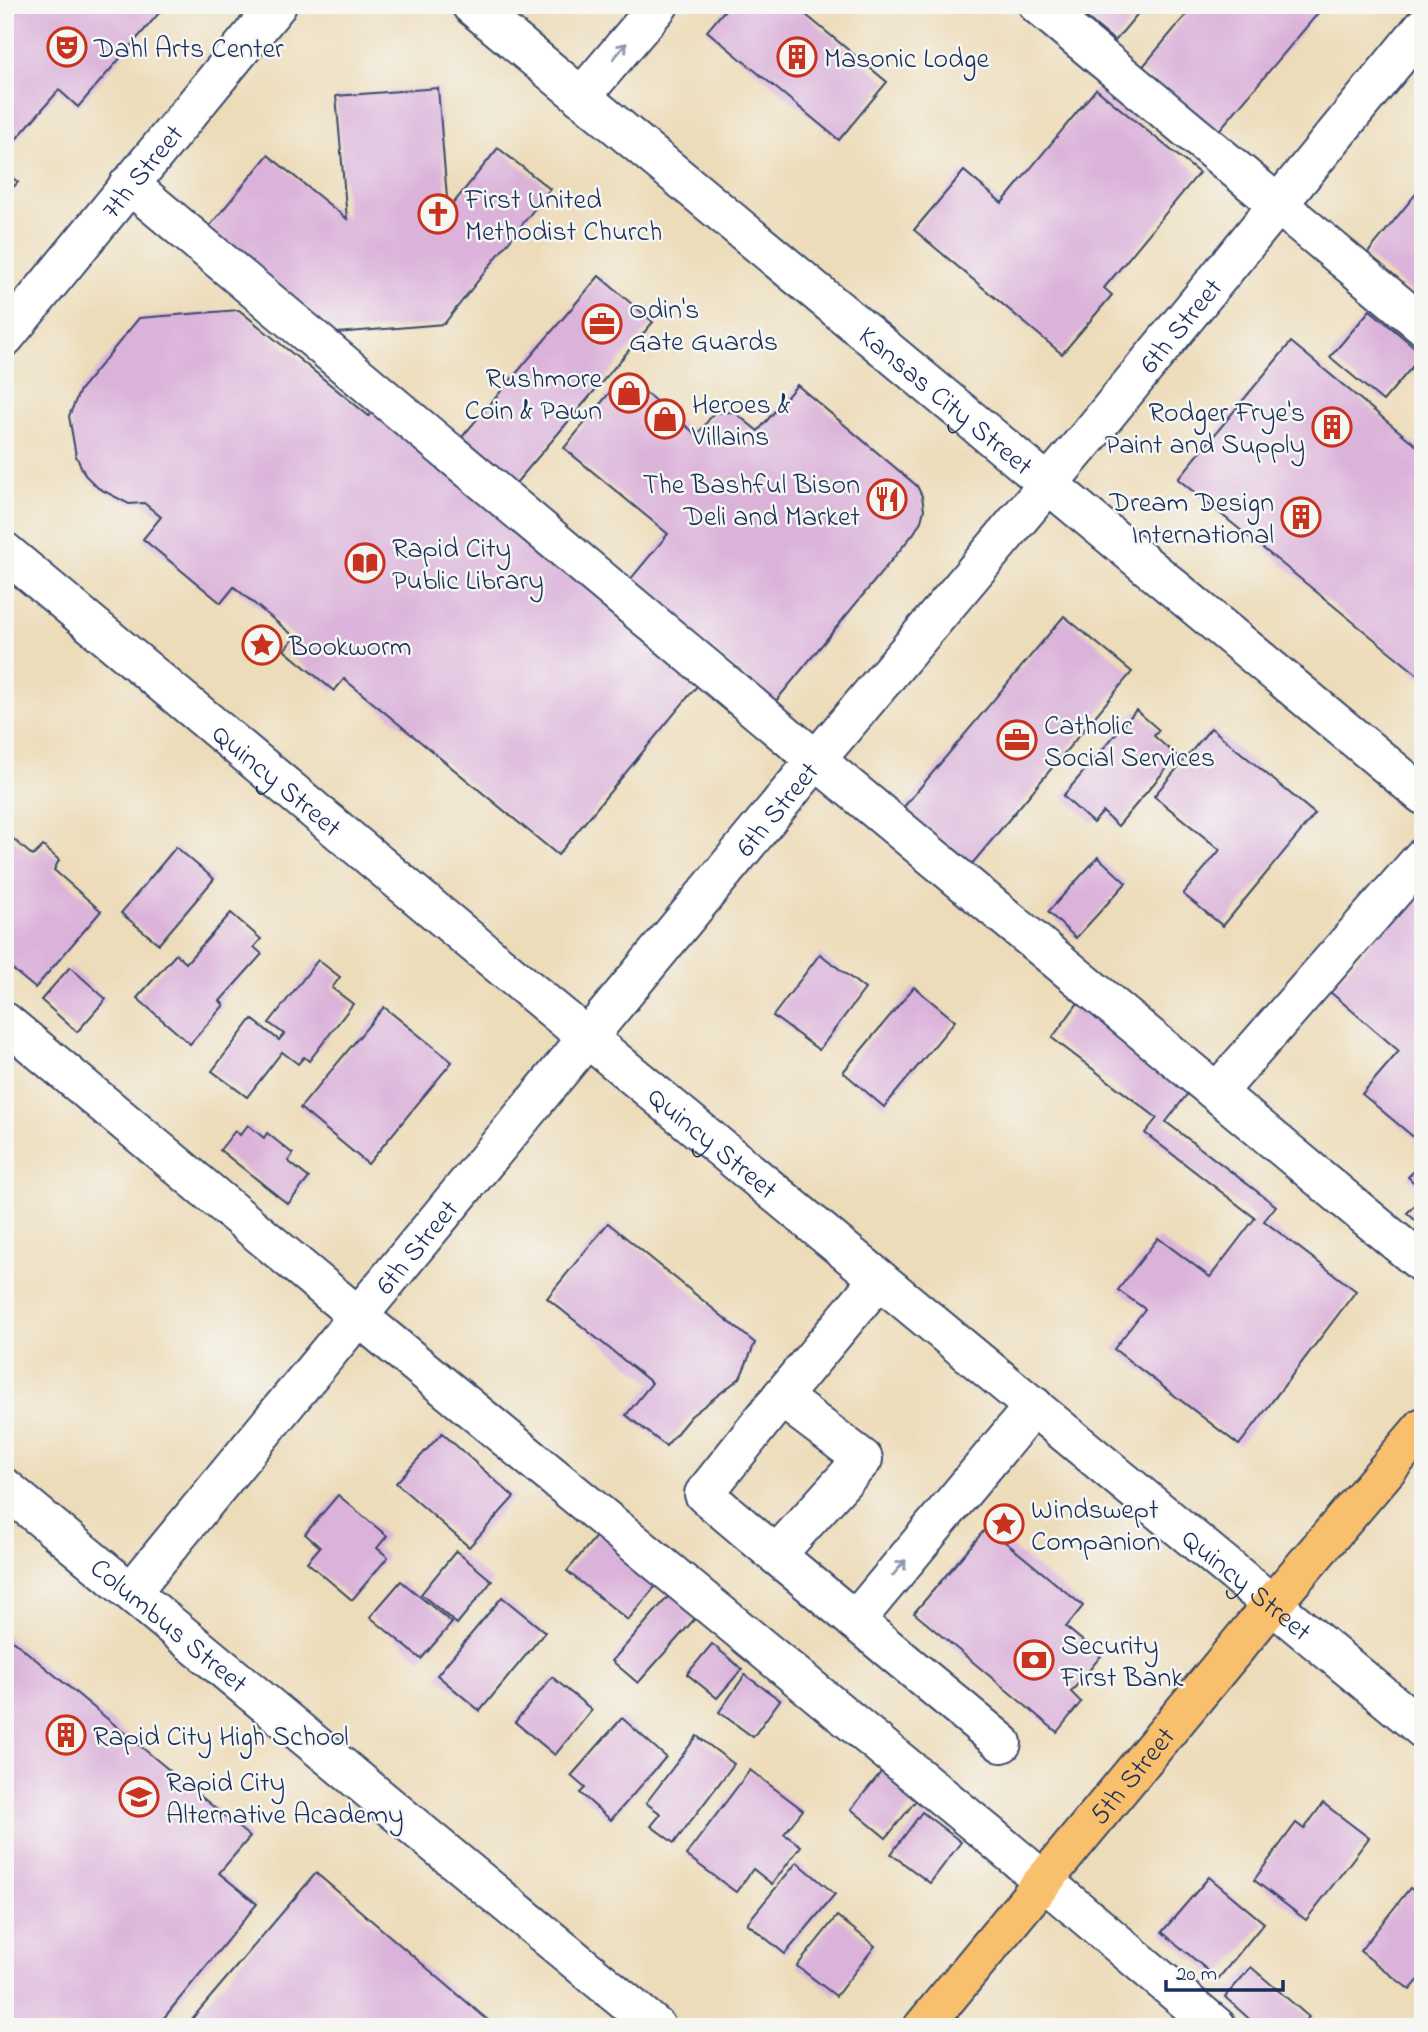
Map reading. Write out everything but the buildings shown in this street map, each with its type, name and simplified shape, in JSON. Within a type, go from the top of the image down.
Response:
[{"type":"main road","name":"5th Street","points":[[923,2027],[1273,1603],[1423,1427]]},
{"type":"street","name":"7th Street","points":[[5,337],[277,5]]},
{"type":"street","name":"Kansas City Street","points":[[471,5],[1423,795]]},
{"type":"street","points":[[581,97],[659,5]]},
{"type":"street","points":[[1038,5],[1423,325]]},
{"type":"street","name":"6th Street","points":[[131,1592],[816,760],[1049,484],[1423,27]]},
{"type":"street","points":[[130,184],[816,760],[1423,1264]]},
{"type":"street","name":"Quincy Street","points":[[5,552],[1423,1729]]},
{"type":"street","points":[[1217,1092],[1423,857]]},
{"type":"street","points":[[5,1022],[1045,1881],[1217,2027]]},
{"type":"street","points":[[879,1279],[704,1494],[1002,1742]]},
{"type":"street","points":[[776,1555],[863,1459],[781,1397]]},
{"type":"street","points":[[855,1621],[1034,1406]]},
{"type":"street","name":"Columbus Street","points":[[5,1488],[656,2027]]},
{"type":"place","name":"Dahl Arts Center","points":[[67,47]]},
{"type":"place","name":"Masonic Lodge","points":[[797,57]]},
{"type":"place","name":"First United Methodist Church","points":[[438,214]]},
{"type":"place","name":"Odin's Gate Guards","points":[[602,324]]},
{"type":"place","name":"Rushmore Coin & Pawn","points":[[629,393]]},
{"type":"place","name":"Heroes & Villains","points":[[665,419]]},
{"type":"place","name":"Rodger Frye's Paint and Supply","points":[[1332,427]]},
{"type":"place","name":"The Bashful Bison Deli and Market","points":[[887,499]]},
{"type":"place","name":"Dream Design International","points":[[1301,517]]},
{"type":"place","name":"Rapid City Public Library","points":[[365,563]]},
{"type":"place","name":"Bookworm","points":[[262,645]]},
{"type":"place","name":"Catholic Social Services","points":[[1017,740]]},
{"type":"place","name":"Windswept Companion","points":[[1004,1524]]},
{"type":"place","name":"Security First Bank","points":[[1034,1660]]},
{"type":"place","name":"Rapid City High School","points":[[66,1735]]},
{"type":"place","name":"Rapid City Alternative Academy","points":[[139,1797]]}]
